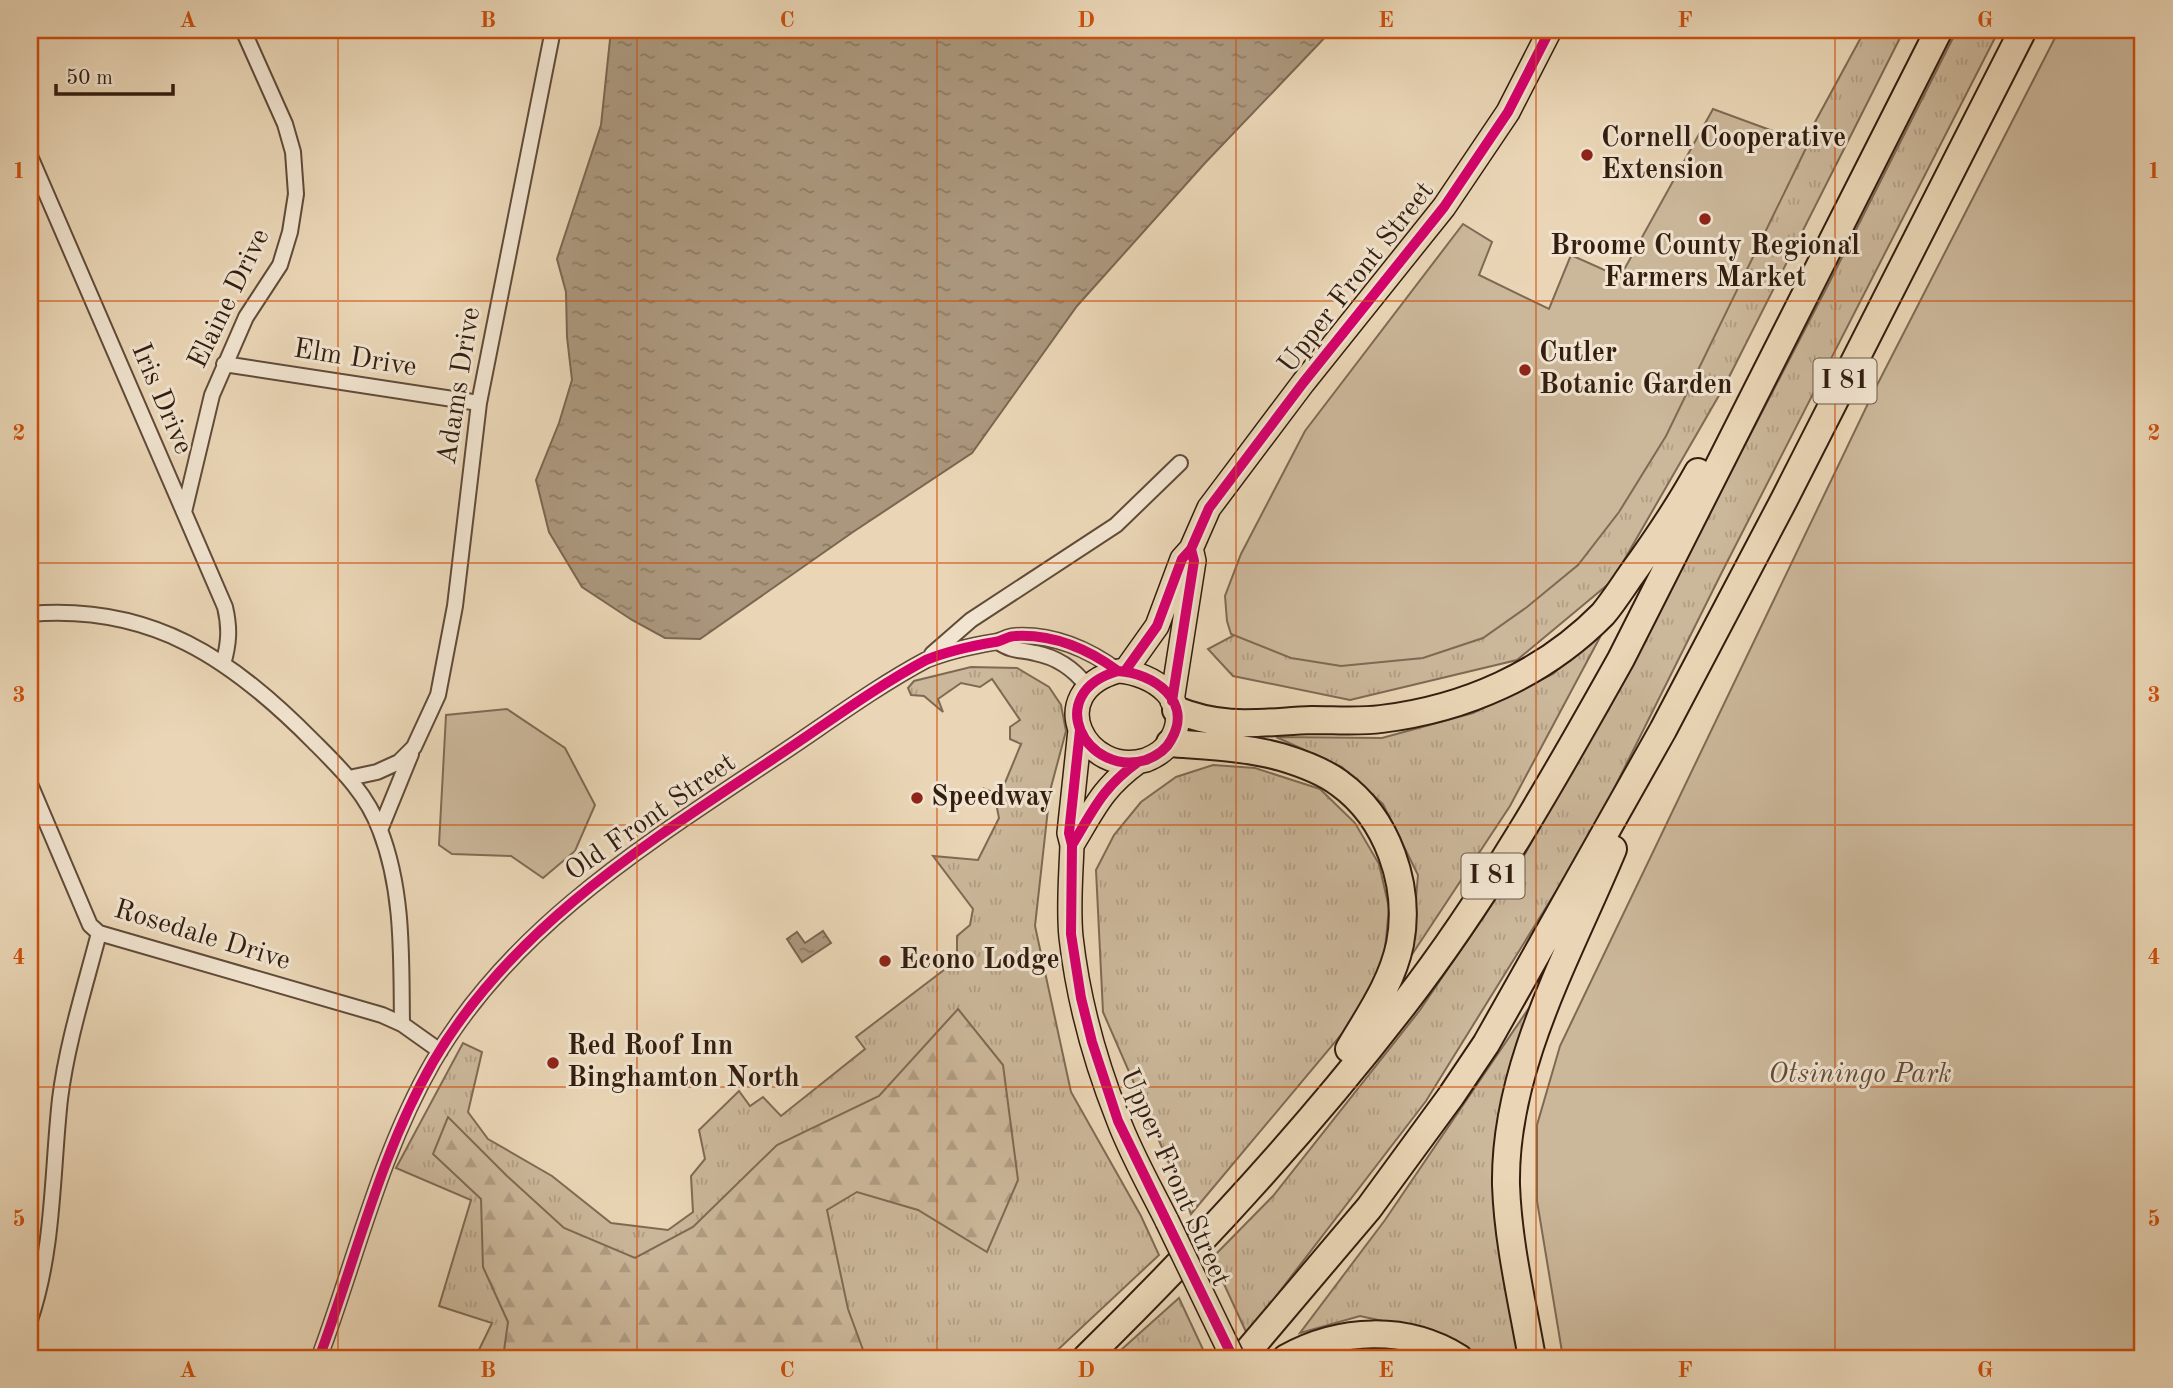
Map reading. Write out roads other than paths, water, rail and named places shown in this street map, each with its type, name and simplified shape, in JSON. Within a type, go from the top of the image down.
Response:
[{"type":"highway","name":"I 81","points":[[1086,1358],[1187,1258],[1300,1131],[1405,1004],[1474,906],[1564,761],[1621,659],[1939,30]]},
{"type":"highway","name":"I 81","points":[[1242,1358],[1369,1208],[1472,1065],[1537,956],[1663,730],[1784,500],[2023,30]]},
{"type":"highway","points":[[1174,705],[1196,718],[1229,724],[1379,720],[1417,713],[1490,692],[1539,666],[1571,643],[1605,612],[1665,526],[1739,400],[1794,320]]},
{"type":"highway","points":[[1532,1358],[1513,1257],[1506,1185],[1510,1131],[1528,1051],[1560,969],[1663,730]]},
{"type":"highway","points":[[1170,743],[1259,752],[1281,757],[1318,771],[1339,783],[1366,808],[1392,856],[1402,885],[1404,916],[1400,946],[1388,982],[1371,1015],[1300,1131]]},
{"type":"highway","points":[[1286,1358],[1325,1340],[1373,1333],[1428,1343],[1459,1358]]},
{"type":"main road","name":"Upper Front Street","points":[[1121,671],[1157,626],[1182,559],[1191,549],[1202,521],[1218,494],[1444,207],[1508,112],[1550,30]]},
{"type":"main road","name":"Upper Front Street","points":[[1072,845],[1102,794],[1119,776],[1138,762],[1156,756],[1170,743],[1177,722],[1174,705],[1194,561],[1191,549]]},
{"type":"main road","points":[[1087,685],[1100,676],[1121,671],[1138,673],[1166,690],[1174,705]]},
{"type":"main road","name":"Upper Front Street","points":[[1087,685],[1077,706],[1080,730],[1069,833],[1072,845],[1071,934],[1075,965],[1092,1042],[1118,1121],[1233,1358]]},
{"type":"main road","points":[[1080,730],[1090,746],[1103,755],[1118,761],[1138,762]]},
{"type":"street","name":"Elaine Drive","points":[[184,513],[212,395],[223,364],[246,317],[280,265],[290,232],[296,194],[296,172],[285,124],[243,30]]},
{"type":"street","name":"Adams Drive","points":[[380,830],[438,695],[447,657],[456,606],[478,402],[553,30]]},
{"type":"street","name":"Iris Drive","points":[[30,156],[228,620],[229,642],[223,664]]},
{"type":"street","name":"Elm Drive","points":[[223,364],[478,402]]},
{"type":"street","name":"Old Front Street","points":[[318,1358],[400,1127],[440,1051],[483,989],[530,939],[582,894],[650,842],[926,660],[971,620],[1116,525],[1180,463]]},
{"type":"street","points":[[30,614],[93,614],[135,623],[181,639],[249,682],[286,714],[349,778],[367,802],[380,830],[391,868],[400,920],[402,1024]]},
{"type":"street","name":"Old Front Street","points":[[926,660],[945,652],[998,642],[1012,636],[1053,639],[1084,650],[1121,671]]},
{"type":"street","name":"Old Front Street","points":[[998,642],[1011,650],[1035,653],[1055,660],[1072,670],[1087,685]]},
{"type":"street","name":"Adams Drive","points":[[349,778],[377,772],[399,762],[414,747]]},
{"type":"street","name":"Rosedale Drive","points":[[30,784],[90,925],[100,933],[382,1015],[402,1024],[440,1051]]},
{"type":"street","points":[[30,1320],[42,1273],[61,1097],[75,1027],[100,933]]},
{"type":"water","points":[[611,30],[1332,30],[1205,163],[1077,306],[972,453],[700,639],[665,638],[582,587],[549,532],[536,480],[559,423],[572,380],[566,292],[557,259],[601,125]]},
{"type":"water","points":[[823,931],[831,943],[802,962],[787,939],[797,932],[805,943]]},
{"type":"place","name":"Cornell Cooperative Extension","points":[[1587,155]]},
{"type":"place","name":"Broome County Regional Farmers Market","points":[[1705,219]]},
{"type":"place","name":"Cutler Botanic Garden","points":[[1525,370]]},
{"type":"place","name":"Speedway","points":[[917,798]]},
{"type":"place","name":"Econo Lodge","points":[[885,961]]},
{"type":"place","name":"Red Roof Inn Binghamton North","points":[[553,1063]]},
{"type":"park label","name":"Otsiningo Park","points":[[1860,1075]]}]
